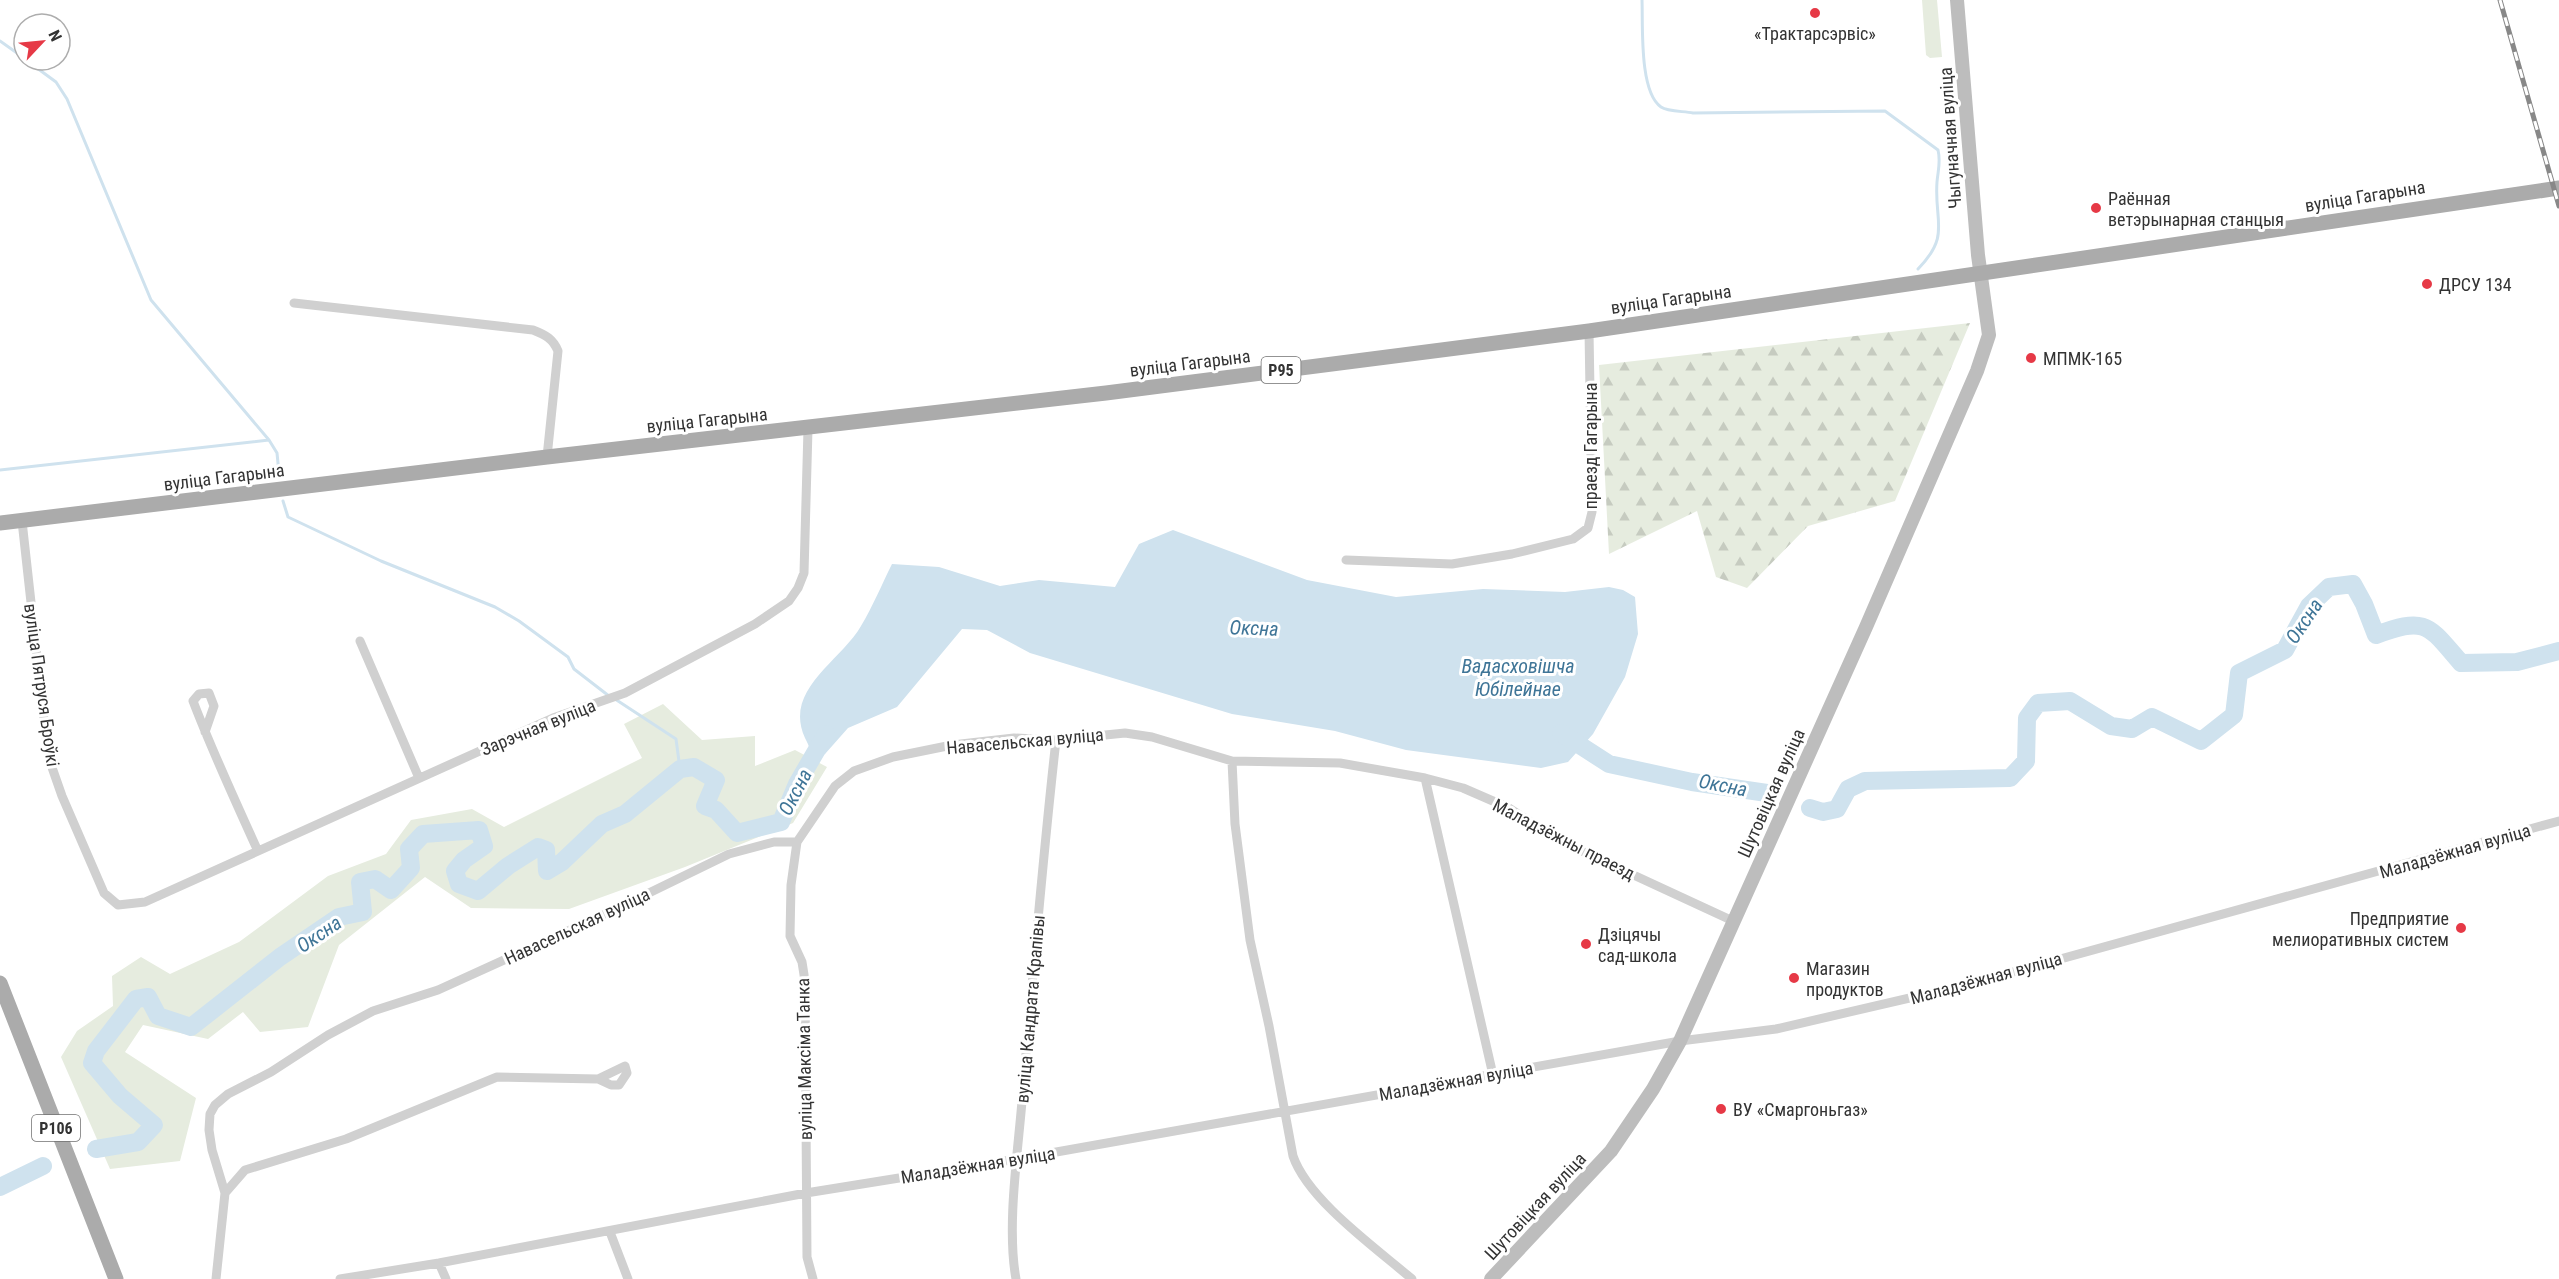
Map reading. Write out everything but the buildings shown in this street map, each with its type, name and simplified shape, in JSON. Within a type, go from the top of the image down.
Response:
[{"type":"main road","name":"Чыгуначная вуліца","points":[[1957,0],[1981,274]]},
{"type":"main road","name":"вуліца Гагарына","points":[[0,523],[547,457],[808,429],[1589,331],[2559,188]]},
{"type":"main road","name":"Шутовіцкая вуліца","points":[[1491,1279],[1611,1151],[1653,1089],[1680,1041],[1861,638],[1977,370],[1989,334],[1981,274]]},
{"type":"main road","name":"Р106","points":[[0,982],[116,1279]]},
{"type":"street","points":[[294,303],[533,330],[543,334],[554,341],[558,351],[547,457]]},
{"type":"street","name":"праезд Гагарына","points":[[1346,561],[1452,564],[1512,554],[1573,539],[1588,528],[1592,512],[1589,331]]},
{"type":"street","name":"Зарэчная вуліца","points":[[118,905],[145,902],[257,849],[553,718],[625,693],[755,624],[789,601],[804,573],[808,429]]},
{"type":"street","name":"вуліца Пятруся Броўкі","points":[[22,521],[48,756],[62,796],[105,893],[118,905]]},
{"type":"street","points":[[360,641],[419,778]]},
{"type":"street","points":[[205,732],[257,849]]},
{"type":"street","name":"Навасельская вуліца","points":[[225,1192],[212,1150],[209,1130],[210,1114],[215,1105],[228,1094],[271,1072],[328,1035],[373,1011],[438,990],[616,909],[729,854],[774,842],[797,842],[835,786],[854,771],[893,757],[952,745],[1014,738],[1056,740],[1125,733],[1152,737],[1232,761]]},
{"type":"street","name":"вуліца Кандрата Крапівы","points":[[1016,1279],[1012,1241],[1017,1160],[1056,740]]},
{"type":"street","name":"Маладзёжны праезд","points":[[1232,761],[1340,763],[1425,778],[1463,788],[1509,808],[1560,841],[1733,921]]},
{"type":"street","points":[[1232,761],[1235,824],[1250,940],[1298,1172],[1330,1207],[1412,1279]]},
{"type":"street","points":[[1425,778],[1493,1075]]},
{"type":"street","name":"Маладзёжная вуліца","points":[[340,1279],[610,1232],[806,1193],[1017,1160],[1680,1041],[1776,1029],[1970,984],[2559,821]]},
{"type":"street","name":"вуліца Максіма Танка","points":[[797,842],[791,885],[790,936],[802,962],[805,981],[807,1257],[813,1279]]},
{"type":"street","points":[[216,1279],[225,1192],[245,1170],[346,1138],[497,1077],[598,1079]]},
{"type":"street","points":[[610,1232],[628,1279]]},
{"type":"street","points":[[440,1263],[446,1279]]},
{"type":"green space","points":[[1922,0],[1937,0],[1942,57],[1930,58],[1926,55]]},
{"type":"green space","points":[[1970,323],[1895,501],[1808,526],[1747,588],[1716,577],[1697,511],[1609,554],[1599,365]]},
{"type":"green space","points":[[663,704],[702,740],[755,736],[755,766],[795,750],[827,767],[793,823],[685,867],[569,909],[471,908],[425,877],[339,945],[308,1027],[260,1032],[243,1012],[208,1039],[143,1025],[125,1052],[196,1098],[180,1161],[110,1169],[61,1057],[77,1031],[113,1006],[112,976],[141,957],[170,974],[239,942],[328,876],[386,854],[411,820],[472,809],[504,827],[642,758],[624,724]]},
{"type":"water","name":"Вадасховішча Юбілейнае","points":[[1173,530],[1307,580],[1396,597],[1483,589],[1565,592],[1609,587],[1623,590],[1635,597],[1638,634],[1625,677],[1593,734],[1568,762],[1541,768],[1406,750],[1335,731],[1232,714],[1030,653],[987,630],[962,629],[897,707],[848,728],[825,754],[818,757],[811,751],[800,721],[802,705],[808,691],[861,626],[892,564],[939,567],[1000,586],[1039,580],[1115,587],[1139,544]]},
{"type":"waterway","points":[[1642,0],[1646,73],[1654,99],[1664,109],[1693,113],[1885,111],[1938,150],[1938,237],[1928,257],[1918,269]]},
{"type":"waterway","points":[[0,41],[12,50]]},
{"type":"waterway","points":[[42,72],[56,82],[67,99],[151,300],[269,440],[277,453],[279,473]]},
{"type":"waterway","points":[[0,470],[269,440]]},
{"type":"waterway","points":[[283,501],[288,517],[381,561],[495,607],[519,621],[568,657],[574,669],[609,696]]},
{"type":"waterway","name":"Оксна","points":[[1810,808],[1823,812],[1837,809],[1848,789],[1865,781],[2010,778],[2026,761],[2027,718],[2038,703],[2070,701],[2111,726],[2132,729],[2152,717],[2201,741],[2234,715],[2239,673],[2285,650],[2309,606],[2329,587],[2353,584],[2364,604],[2376,635],[2393,629],[2417,625],[2433,632],[2461,663],[2517,662],[2559,651]]},
{"type":"waterway","points":[[615,699],[676,739],[680,769]]},
{"type":"waterway","name":"Оксна","points":[[1561,733],[1609,764],[1692,782],[1767,793]]},
{"type":"waterway","name":"Оксна","points":[[96,1149],[138,1142],[154,1125],[120,1096],[92,1063],[96,1051],[136,999],[148,997],[158,1016],[191,1027],[280,957],[339,917],[363,912],[360,882],[375,879],[391,890],[411,868],[409,849],[423,834],[479,830],[484,846],[464,860],[455,871],[459,884],[478,891],[508,866],[538,847],[546,850],[547,871],[562,862],[602,824],[625,814],[680,769],[694,767],[716,780],[705,806],[716,810],[737,833],[781,822],[797,784],[826,734]]},
{"type":"waterway","name":"Оксна","points":[[0,1187],[43,1166]]},
{"type":"railway","points":[[2500,0],[2559,206]]},
{"type":"place","name":"«Трактарсэрвіс»","points":[[1815,13]]},
{"type":"place","name":"Раённая ветэрынарная станцыя","points":[[2096,208]]},
{"type":"place","name":"ДРСУ 134","points":[[2427,284]]},
{"type":"place","name":"МПМК-165","points":[[2031,358]]},
{"type":"place","name":"Предприятие мелиоративных систем","points":[[2461,928]]},
{"type":"place","name":"Дзіцячы сад-школа","points":[[1586,944]]},
{"type":"place","name":"Магазин продуктов","points":[[1794,978]]},
{"type":"place","name":"ВУ «Смаргоньгаз»","points":[[1721,1109]]}]
